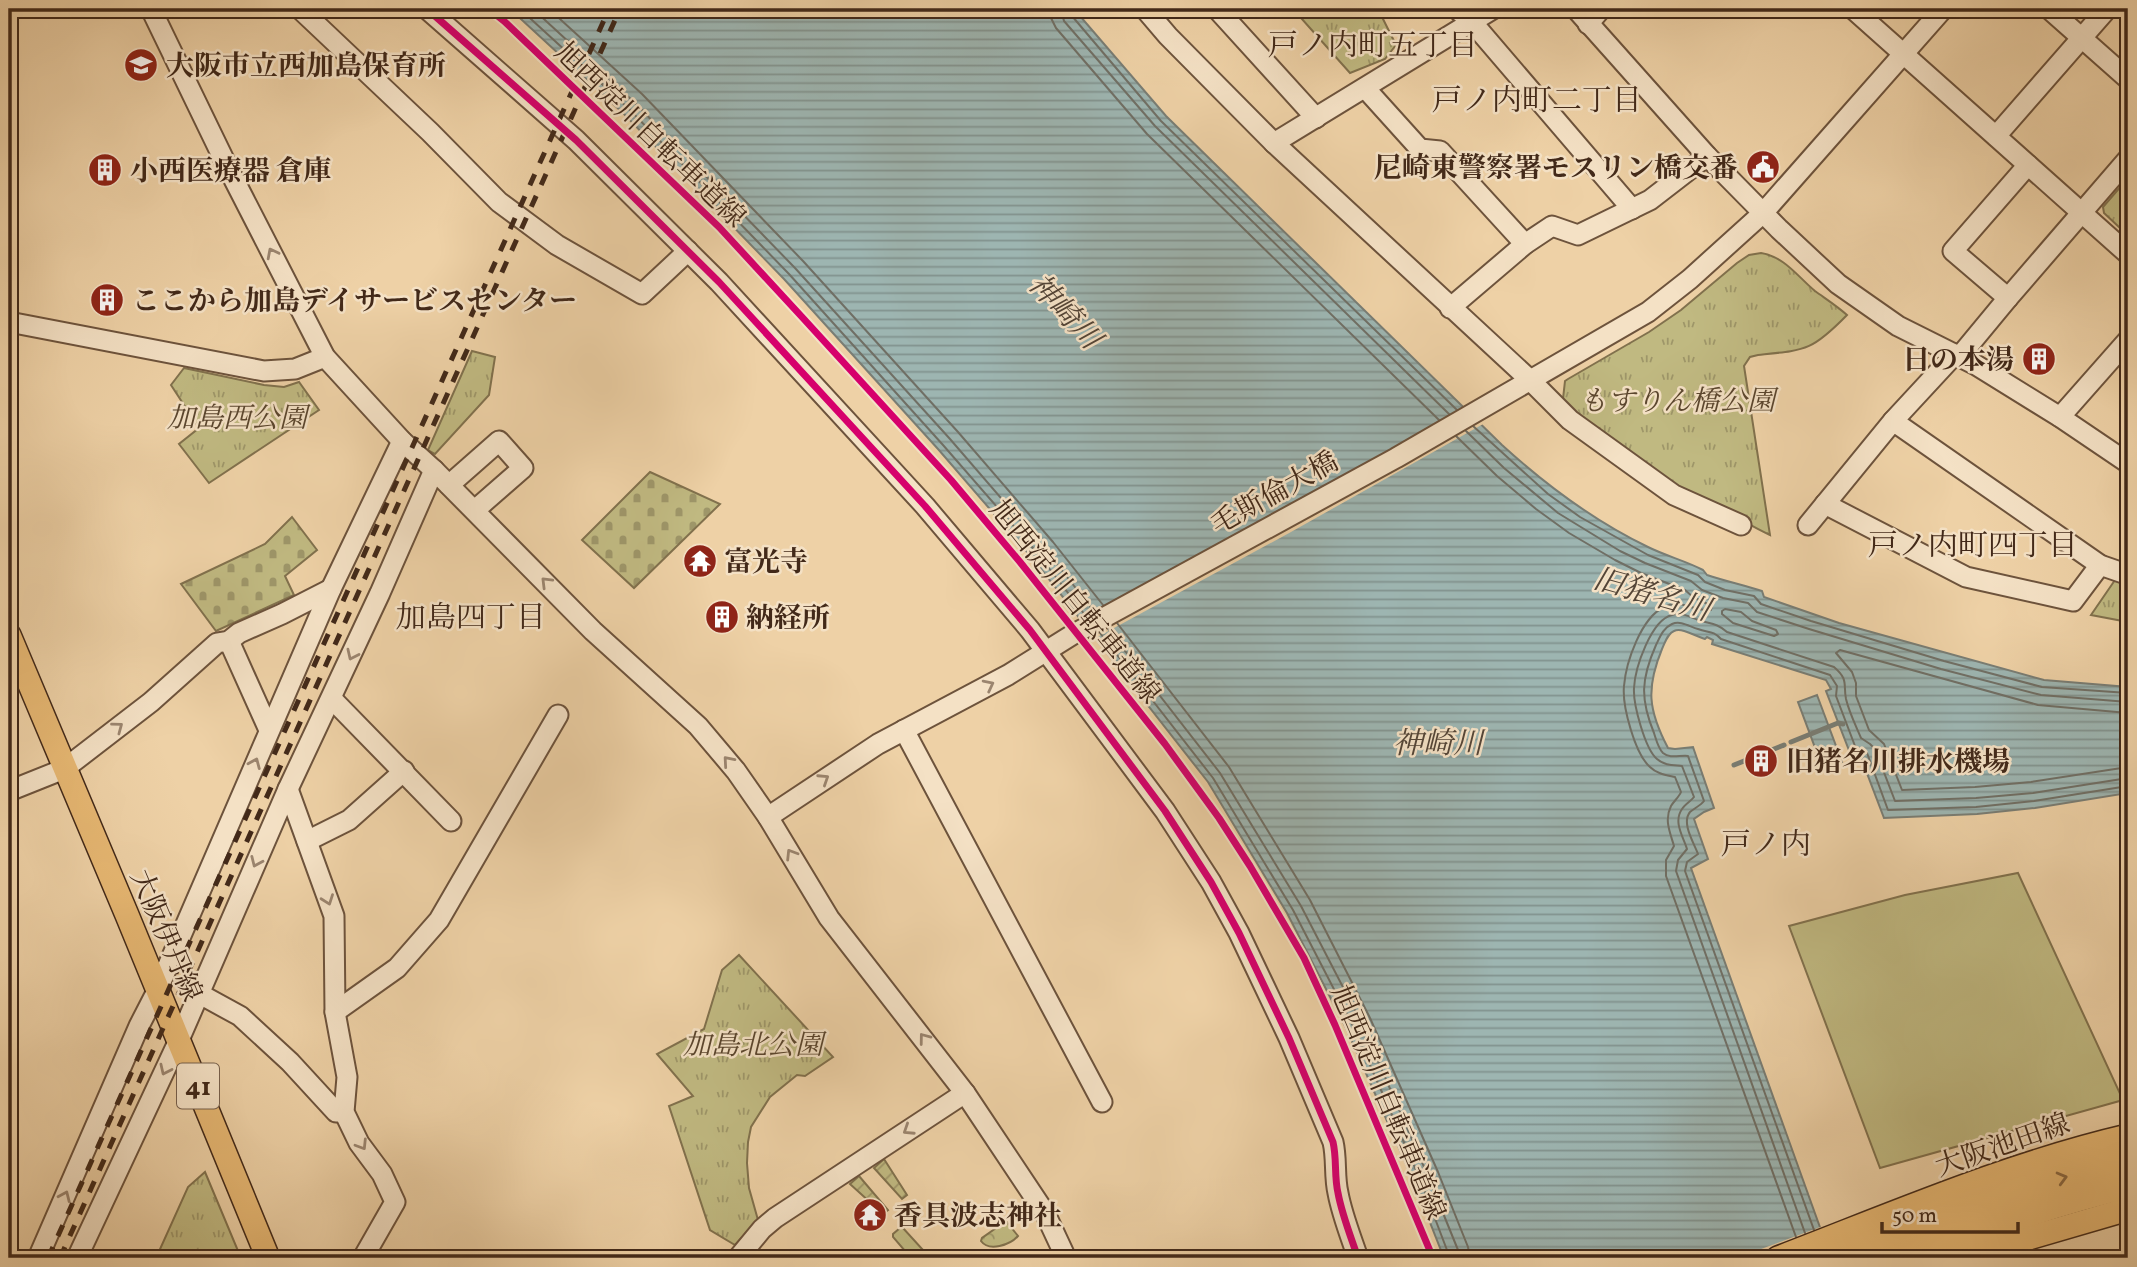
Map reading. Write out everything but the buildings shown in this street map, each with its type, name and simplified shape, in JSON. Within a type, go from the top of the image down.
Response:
[{"type":"highway","points":[[1836,1258],[1983,1204],[2128,1161]]},
{"type":"highway","points":[[1899,1258],[1995,1223],[2128,1184]]},
{"type":"main road","name":"大阪伊丹線","points":[[9,635],[268,1258]]},
{"type":"main road","name":"大阪池田線","points":[[1779,1258],[2015,1169],[2099,1142],[2128,1136]]},
{"type":"main road","points":[[1968,1258],[2128,1209]]},
{"type":"street","points":[[151,9],[227,166],[325,357],[402,441],[475,510],[593,631],[698,726],[736,771],[768,817],[829,918],[965,1093],[1045,1213],[1066,1258]]},
{"type":"street","points":[[300,9],[430,132],[499,202],[557,245],[642,294],[688,251]]},
{"type":"street","points":[[427,9],[576,140],[688,251],[926,506],[1050,649],[1176,826],[1239,933],[1289,1038],[1333,1142],[1336,1157],[1335,1179],[1358,1258]]},
{"type":"street","points":[[1145,9],[1168,36],[1274,143],[1526,383],[1570,420],[1674,495],[1741,525]]},
{"type":"street","points":[[1217,9],[1316,118]]},
{"type":"street","points":[[1274,143],[1365,88],[1464,15],[1493,9]]},
{"type":"street","points":[[1601,9],[1582,16],[1707,156],[1763,213],[1852,295],[1898,326],[1958,355],[2060,417],[2128,463]]},
{"type":"street","points":[[1853,9],[2128,254]]},
{"type":"street","name":"毛斯倫大橋","points":[[768,817],[878,744],[1008,676],[1072,635],[1385,464],[1592,346],[1656,306],[1763,213],[1944,9]]},
{"type":"street","points":[[2049,9],[2128,79]]},
{"type":"street","points":[[1996,136],[2107,9]]},
{"type":"street","points":[[1464,15],[1632,209]]},
{"type":"street","points":[[1365,88],[1420,149],[1440,151],[1525,244]]},
{"type":"street","points":[[1450,308],[1525,244],[1552,226],[1578,235],[1659,193],[1707,156]]},
{"type":"street","points":[[1808,525],[1894,421],[1958,355],[2128,159]]},
{"type":"street","points":[[2008,298],[1953,251],[2028,165]]},
{"type":"street","points":[[9,322],[264,371],[295,369],[325,357]]},
{"type":"street","points":[[2060,417],[2128,340]]},
{"type":"street","points":[[1894,421],[2100,565],[2128,573]]},
{"type":"street","points":[[38,1258],[331,589],[402,441]]},
{"type":"street","points":[[449,485],[499,441],[523,468],[475,510]]},
{"type":"street","points":[[77,1258],[179,1040],[288,789],[434,470]]},
{"type":"street","points":[[1825,504],[1966,577],[2073,601],[2100,565]]},
{"type":"street","points":[[9,791],[64,769],[151,702],[217,643],[229,641],[239,633],[331,589]]},
{"type":"street","points":[[229,641],[269,730]]},
{"type":"street","points":[[331,699],[451,821]]},
{"type":"street","points":[[335,1012],[397,968],[439,920],[558,715]]},
{"type":"street","points":[[904,730],[1102,1102]]},
{"type":"street","points":[[307,841],[349,820],[404,771]]},
{"type":"street","points":[[288,789],[334,916],[335,1012],[347,1077],[344,1112],[359,1143],[382,1174],[394,1202],[363,1258]]},
{"type":"street","points":[[198,993],[240,1016],[290,1062],[336,1112],[344,1112]]},
{"type":"street","points":[[738,1258],[775,1218],[965,1093]]},
{"type":"green space","points":[[1293,9],[1378,9],[1396,45],[1385,59],[1350,73]]},
{"type":"green space","points":[[2128,178],[2128,218],[2120,228],[2104,213],[2103,207]]},
{"type":"green space","name":"もすりん橋公園","points":[[1761,253],[1784,263],[1847,315],[1825,336],[1807,347],[1750,357],[1744,366],[1770,535],[1680,487],[1638,461],[1598,432],[1563,399],[1565,381],[1649,332],[1681,310],[1737,263],[1749,255]]},
{"type":"green space","points":[[472,351],[495,357],[489,395],[435,454],[428,450]]},
{"type":"green space","name":"加島西公園","points":[[184,368],[264,385],[284,387],[299,382],[319,410],[209,483],[179,444],[199,428],[171,385]]},
{"type":"green space","points":[[650,472],[720,504],[634,588],[582,540]]},
{"type":"green space","points":[[292,517],[317,550],[285,576],[294,595],[216,631],[181,584],[265,544]]},
{"type":"green space","points":[[2115,580],[2128,582],[2128,622],[2091,615]]},
{"type":"green space","points":[[2018,873],[2123,1100],[1880,1168],[1789,926],[1905,895]]},
{"type":"green space","name":"加島北公園","points":[[739,955],[833,1057],[805,1076],[797,1075],[770,1097],[751,1127],[747,1163],[749,1188],[758,1220],[735,1245],[710,1230],[669,1106],[693,1096],[657,1054],[704,1029],[722,970]]},
{"type":"green space","points":[[884,1159],[907,1195],[902,1199],[874,1168]]},
{"type":"green space","points":[[205,1172],[241,1258],[156,1258],[188,1187]]},
{"type":"green space","points":[[859,1176],[888,1210],[883,1214],[850,1184]]},
{"type":"green space","points":[[1006,1221],[1018,1236],[994,1247],[981,1241],[982,1238]]},
{"type":"green space","points":[[900,1228],[923,1250],[924,1254],[920,1258],[911,1258],[893,1237]]},
{"type":"water","points":[[510,9],[1074,9],[1166,116],[1502,445],[1536,475],[1590,514],[1628,537],[1703,570],[1707,575],[1762,591],[1764,597],[1839,623],[2044,680],[2128,687],[2128,793],[1977,814],[1884,818],[1860,755],[1852,758],[1826,691],[1831,689],[1826,680],[1712,644],[1713,640],[1707,637],[1705,639],[1685,631],[1674,631],[1666,639],[1653,676],[1652,699],[1656,722],[1668,748],[1693,747],[1714,808],[1694,819],[1708,859],[1691,868],[1831,1258],[1444,1258],[1414,1182],[1346,1028],[1287,913],[1208,782],[1033,559],[938,449],[784,279],[623,113]]},
{"type":"water","points":[[1817,695],[1842,762],[1823,769],[1798,702]]},
{"type":"pier","points":[[1468,406],[1485,423],[1291,532],[1092,640],[1077,621],[1281,511]]},
{"type":"pier","points":[[1823,1226],[1834,1258],[1737,1258]]},
{"type":"waterway","points":[[1791,742],[1838,723],[1843,724]]},
{"type":"waterway","points":[[1734,765],[1784,745]]},
{"type":"railway","points":[[48,1258],[609,9]]},
{"type":"railway","points":[[60,1258],[620,9]]},
{"type":"cycle path","points":[[427,9],[576,140],[719,282],[925,506],[1030,630],[1165,811],[1211,882],[1239,933],[1289,1038],[1333,1142],[1340,1201],[1358,1258]]},
{"type":"cycle path","name":"旭西淀川自転車道線","points":[[489,9],[719,227],[802,317],[951,480],[1165,744],[1219,818],[1304,958],[1433,1258]]},
{"type":"place","name":"大阪市立西加島保育所","points":[[141,65]]},
{"type":"place","name":"尼崎東警察署モスリン橋交番","points":[[1763,167]]},
{"type":"place","name":"小西医療器 倉庫","points":[[105,170]]},
{"type":"place","name":"ここから加島デイサービスセンター","points":[[107,300]]},
{"type":"place","name":"日の本湯","points":[[2039,359]]},
{"type":"place","name":"富光寺","points":[[700,561]]},
{"type":"place","name":"納経所","points":[[722,617]]},
{"type":"place","name":"旧猪名川排水機場","points":[[1761,761]]},
{"type":"place","name":"香具波志神社","points":[[870,1215]]},
{"type":"district","name":"戸ノ内町五丁目","points":[[1373,45]]},
{"type":"district","name":"戸ノ内町二丁目","points":[[1537,100]]},
{"type":"district","name":"戸ノ内町四丁目","points":[[1973,545]]},
{"type":"district","name":"加島四丁目","points":[[471,617]]},
{"type":"district","name":"戸ノ内","points":[[1766,844]]},
{"type":"water label","name":"神崎川","points":[[1065,311]]},
{"type":"water label","name":"旧猪名川","points":[[1652,594]]},
{"type":"water label","name":"神崎川","points":[[1438,743]]}]
